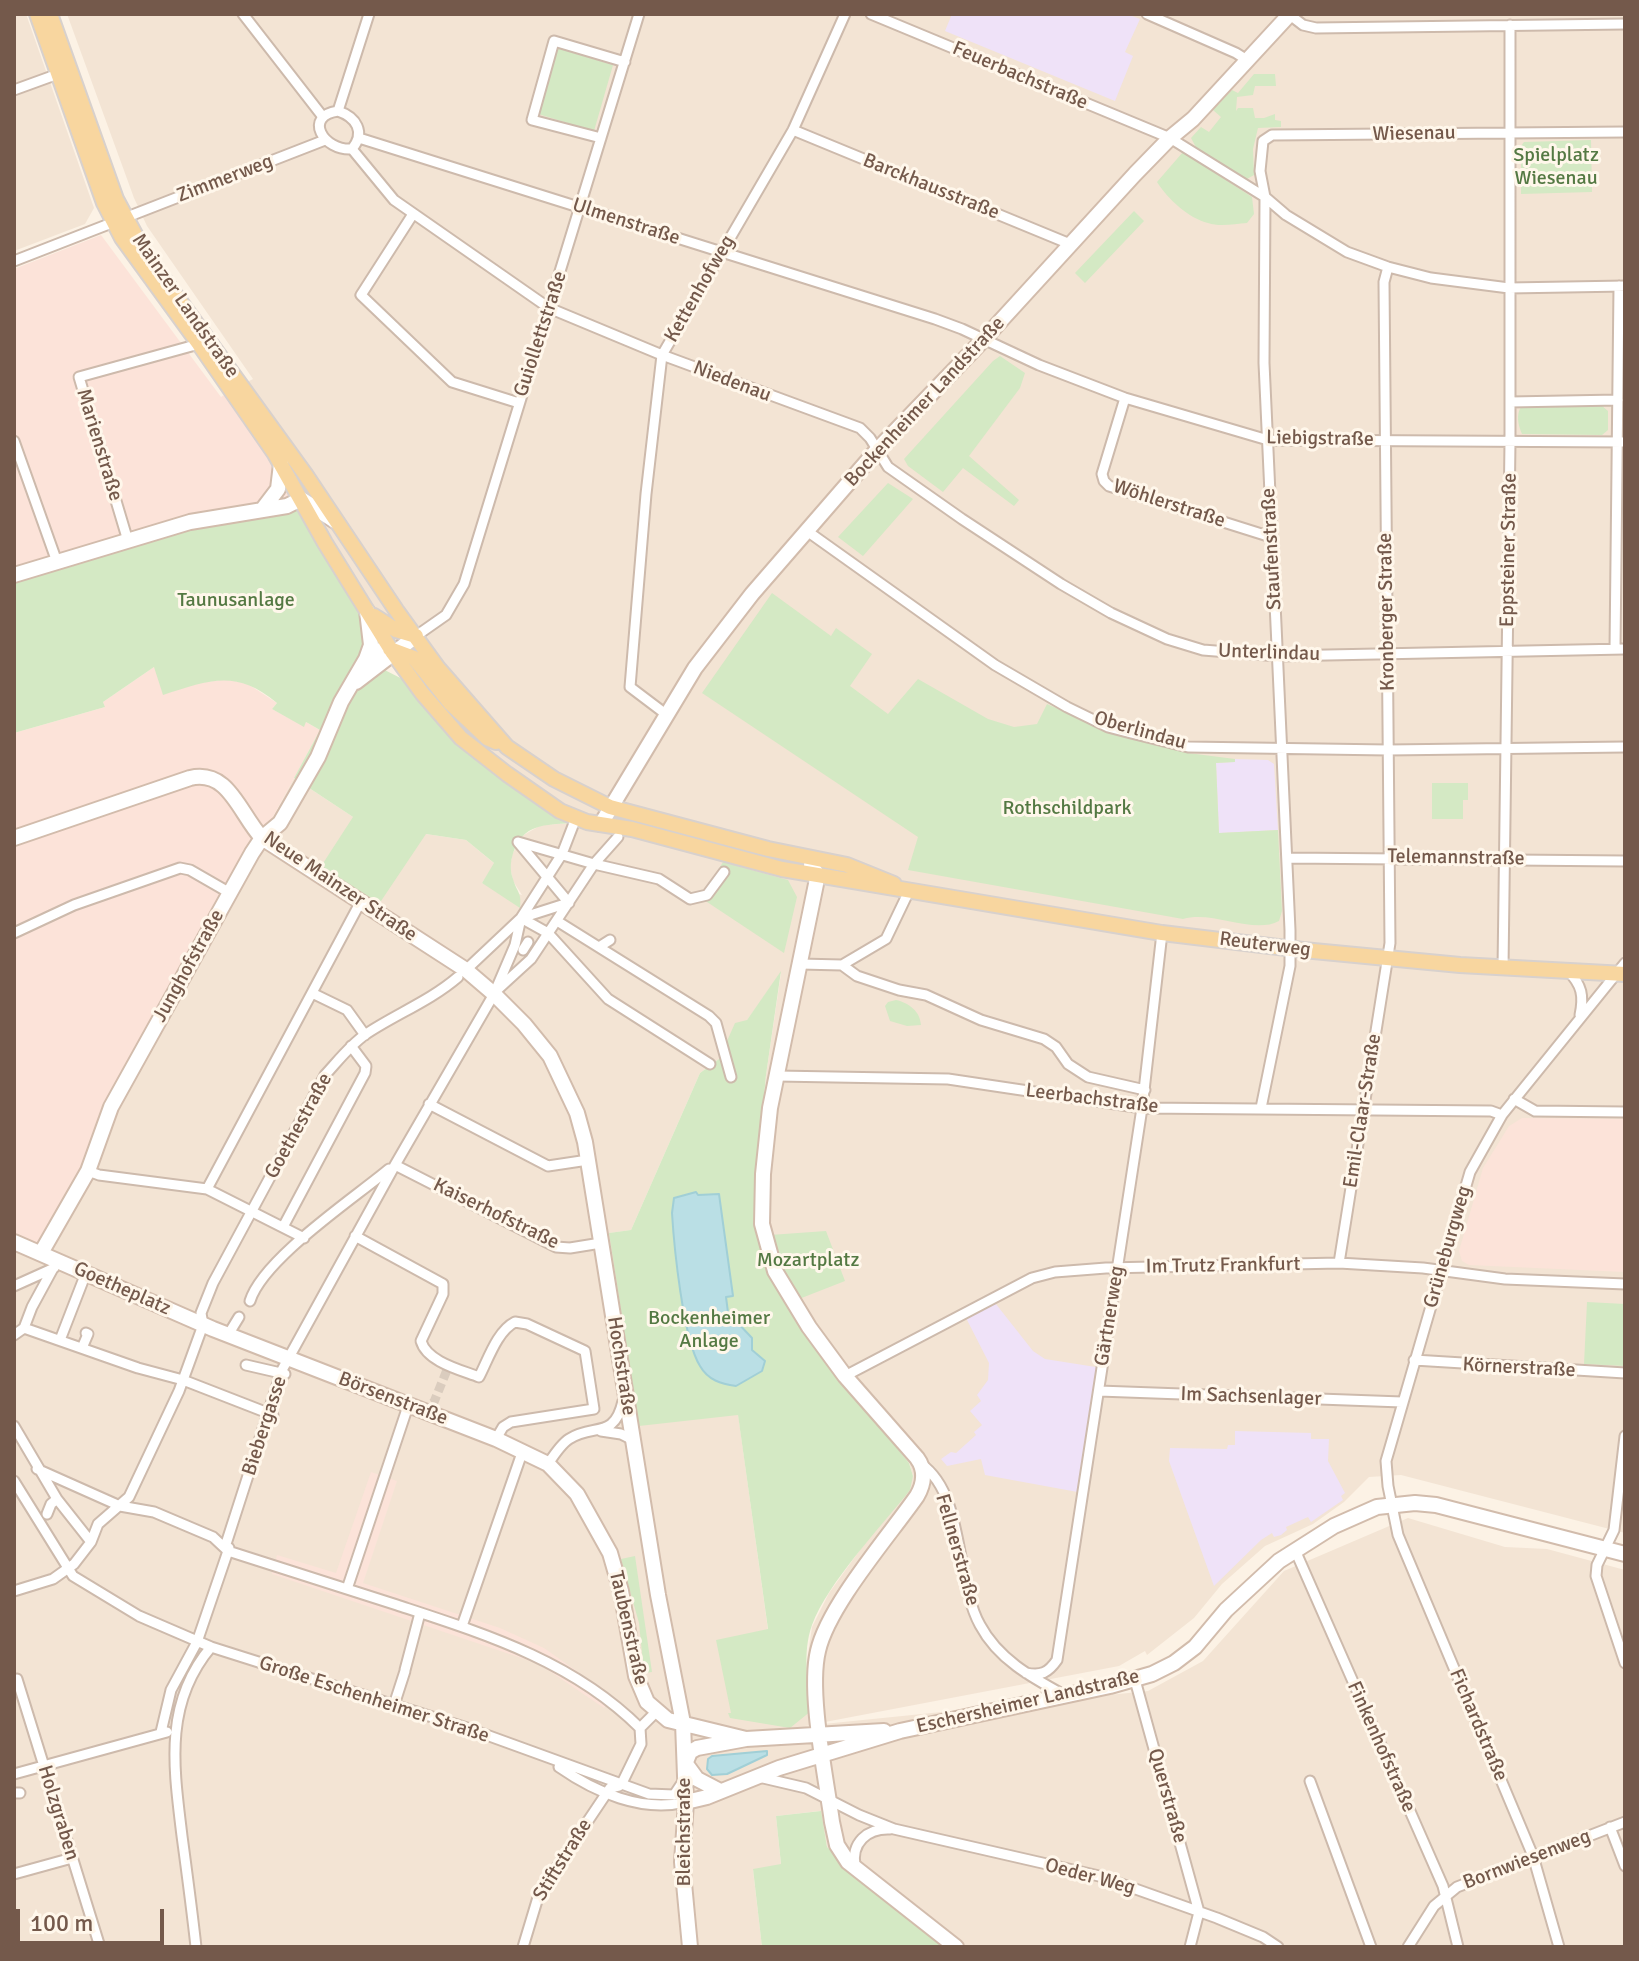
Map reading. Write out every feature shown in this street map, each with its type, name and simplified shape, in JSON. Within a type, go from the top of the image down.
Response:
[{"type":"main road","name":"Mainzer Landstraße","points":[[37,14],[104,203],[145,253],[305,474],[335,521]]},
{"type":"main road","name":"Mainzer Landstraße","points":[[50,14],[119,219],[122,238],[199,344],[281,464],[301,499]]},
{"type":"main road","name":"Bockenheimer Landstraße","points":[[601,824],[721,632],[877,450],[1290,14]]},
{"type":"main road","points":[[262,510],[278,489],[281,464]]},
{"type":"main road","points":[[14,575],[190,522],[287,506],[301,499],[305,474]]},
{"type":"main road","points":[[301,499],[335,521],[407,629],[447,680],[507,747]]},
{"type":"main road","points":[[301,499],[407,673],[461,738],[507,774],[576,819],[782,869],[817,874]]},
{"type":"main road","points":[[367,611],[407,629]]},
{"type":"main road","points":[[367,611],[371,645],[368,666],[407,673]]},
{"type":"main road","points":[[394,651],[407,629]]},
{"type":"main road","name":"Junghofstraße","points":[[41,1253],[88,1171],[111,1107],[262,838],[280,823],[318,757],[349,687],[381,650],[394,651]]},
{"type":"main road","points":[[394,651],[414,658],[451,704],[487,738],[507,747],[554,779],[610,807],[806,858],[817,874],[770,1108],[763,1174],[762,1224],[775,1271],[809,1327],[845,1376],[921,1464],[923,1477],[917,1496],[836,1608],[822,1635],[815,1675],[823,1753],[837,1845],[843,1856],[858,1872],[956,1947]]},
{"type":"main road","name":"Neue Mainzer Straße","points":[[14,838],[201,776],[216,779],[226,786],[245,819],[262,838],[466,970],[494,994]]},
{"type":"main road","name":"Reuterweg","points":[[806,858],[847,865],[909,891]]},
{"type":"main road","name":"Reuterweg","points":[[817,874],[1162,933],[1289,949],[1503,968],[1622,970]]},
{"type":"main road","name":"Hochstraße","points":[[494,994],[539,1041],[561,1076],[577,1113],[588,1160],[658,1595],[683,1723],[686,1769]]},
{"type":"main road","name":"Goetheplatz","points":[[14,1242],[41,1253],[56,1265],[86,1273],[203,1325],[236,1327]]},
{"type":"main road","name":"Börsenstraße","points":[[236,1327],[290,1359],[523,1450]]},
{"type":"main road","name":"Taubenstraße","points":[[523,1450],[548,1464],[577,1494],[610,1553],[621,1591],[636,1676],[642,1693],[656,1712]]},
{"type":"main road","name":"Eschersheimer Landstraße","points":[[756,1776],[900,1731],[1135,1680],[1174,1663],[1195,1647],[1255,1580],[1295,1550],[1351,1517],[1377,1507],[1436,1505],[1619,1552]]},
{"type":"main road","points":[[656,1712],[668,1720],[746,1739]]},
{"type":"main road","name":"Eschersheimer Landstraße","points":[[746,1739],[778,1739],[852,1731],[900,1731]]},
{"type":"main road","points":[[720,1791],[697,1779],[686,1769],[690,1752],[746,1739]]},
{"type":"main road","points":[[756,1776],[779,1756],[778,1739]]},
{"type":"main road","name":"Bleichstraße","points":[[686,1769],[682,1862],[690,1947]]},
{"type":"main road","name":"Große Eschenheimer Straße","points":[[686,1802],[756,1776]]},
{"type":"street","points":[[243,14],[323,117]]},
{"type":"street","points":[[338,111],[369,14]]},
{"type":"street","name":"Guiollettstraße","points":[[407,629],[446,615],[464,584],[639,14]]},
{"type":"street","name":"Kettenhofweg","points":[[667,715],[630,687],[646,494],[662,355],[793,130],[845,14]]},
{"type":"street","name":"Feuerbachstraße","points":[[871,14],[1170,138],[1347,252],[1388,267],[1431,278],[1509,288],[1622,286]]},
{"type":"street","points":[[1147,14],[1247,60]]},
{"type":"street","points":[[1290,14],[1307,27],[1625,24]]},
{"type":"street","name":"Eppsteiner Straße","points":[[1503,968],[1510,442],[1510,25]]},
{"type":"street","points":[[601,138],[532,120],[554,41],[625,62]]},
{"type":"street","points":[[14,90],[58,74]]},
{"type":"street","points":[[338,111],[356,123],[359,138],[352,149],[335,147],[325,140],[320,129],[323,117],[338,111]]},
{"type":"street","name":"Barckhausstraße","points":[[793,130],[1070,244]]},
{"type":"street","name":"Wiesenau","points":[[1265,197],[1260,171],[1261,150],[1263,141],[1272,135],[1625,132]]},
{"type":"street","name":"Ulmenstraße","points":[[359,138],[935,319],[984,339]]},
{"type":"street","name":"Zimmerweg","points":[[14,261],[325,140]]},
{"type":"street","name":"Niedenau","points":[[352,149],[394,200],[549,308],[662,355],[860,428],[877,450]]},
{"type":"street","name":"Staufenstraße","points":[[1261,1108],[1290,966],[1264,363],[1265,197]]},
{"type":"street","points":[[413,214],[361,295],[452,382],[519,403]]},
{"type":"street","name":"Kronberger Straße","points":[[1388,267],[1384,282],[1388,958]]},
{"type":"street","points":[[1620,649],[1621,442],[1618,400],[1622,286]]},
{"type":"street","name":"Liebigstraße","points":[[984,339],[1039,365],[1125,398],[1268,440],[1621,442]]},
{"type":"street","name":"Marienstraße","points":[[128,541],[79,377],[199,344]]},
{"type":"street","name":"Wöhlerstraße","points":[[1125,398],[1102,474],[1109,486],[1271,537]]},
{"type":"street","points":[[1510,402],[1618,400]]},
{"type":"street","points":[[14,441],[57,562]]},
{"type":"street","name":"Unterlindau","points":[[877,450],[888,467],[1061,584],[1111,613],[1167,639],[1203,650],[1278,656],[1620,649]]},
{"type":"street","name":"Oberlindau","points":[[807,531],[995,665],[1108,727],[1188,747],[1388,750],[1625,747]]},
{"type":"street","points":[[469,967],[521,918],[562,854],[574,823]]},
{"type":"street","points":[[494,994],[533,957],[594,864],[621,832]]},
{"type":"street","points":[[569,903],[518,842],[659,879],[690,899],[707,895],[724,872]]},
{"type":"street","name":"Telemannstraße","points":[[1287,858],[1625,861]]},
{"type":"street","points":[[14,933],[97,896],[184,867],[230,893]]},
{"type":"street","points":[[800,964],[842,965],[886,939],[909,891]]},
{"type":"street","points":[[207,1189],[360,903]]},
{"type":"street","points":[[521,918],[569,903]]},
{"type":"street","points":[[521,918],[548,933],[608,999],[710,1064]]},
{"type":"street","points":[[521,918],[525,944],[533,957]]},
{"type":"street","points":[[557,921],[709,1016],[716,1023],[731,1077]]},
{"type":"street","name":"Gärtnerweg","points":[[1026,1673],[1046,1673],[1057,1660],[1145,1090],[1162,933]]},
{"type":"street","points":[[599,947],[610,940]]},
{"type":"street","points":[[494,994],[525,944]]},
{"type":"street","name":"Emil-Claar-Straße","points":[[1339,1263],[1388,958]]},
{"type":"street","points":[[842,965],[857,976],[926,995],[981,1020],[1044,1039],[1056,1047],[1068,1064],[1088,1077],[1145,1090]]},
{"type":"street","name":"Grüneburgweg","points":[[1392,1505],[1386,1461],[1470,1172],[1514,1099],[1622,970]]},
{"type":"street","points":[[1568,971],[1578,981],[1583,994],[1579,1018]]},
{"type":"street","name":"Goethestraße","points":[[67,1568],[74,1564],[91,1542],[98,1524],[129,1497],[179,1391],[203,1325],[201,1313],[213,1283],[315,1091],[351,1046],[441,992],[458,977]]},
{"type":"street","points":[[312,993],[347,1010],[365,1035]]},
{"type":"street","name":"Biebergasse","points":[[161,1732],[171,1690],[197,1642],[283,1374],[355,1236],[494,994]]},
{"type":"street","points":[[283,1227],[365,1073],[366,1066],[351,1046]]},
{"type":"street","name":"Leerbachstraße","points":[[777,1076],[948,1079],[1142,1108],[1363,1108],[1491,1111],[1502,1115]]},
{"type":"street","points":[[1514,1099],[1535,1111],[1625,1112]]},
{"type":"street","points":[[429,1104],[548,1166],[588,1160]]},
{"type":"street","points":[[250,1301],[253,1290],[267,1273],[304,1238],[395,1165]]},
{"type":"street","name":"Kaiserhofstraße","points":[[395,1165],[561,1248],[601,1243]]},
{"type":"street","points":[[88,1171],[207,1189],[304,1238]]},
{"type":"street","points":[[355,1236],[443,1284],[443,1294],[423,1335],[422,1346],[429,1354],[479,1377],[501,1335],[515,1322],[527,1324],[585,1351],[594,1409],[511,1422],[503,1427],[496,1439]]},
{"type":"street","name":"Im Trutz Frankfurt","points":[[845,1376],[1032,1278],[1055,1272],[1339,1263],[1505,1279],[1625,1284]]},
{"type":"street","points":[[14,1286],[56,1265]]},
{"type":"street","points":[[29,1330],[56,1265]]},
{"type":"street","points":[[60,1340],[86,1273]]},
{"type":"street","points":[[14,1335],[29,1330],[138,1368],[183,1380],[271,1414]]},
{"type":"street","points":[[82,1348],[86,1333]]},
{"type":"street","points":[[138,1368],[140,1357]]},
{"type":"street","name":"Körnerstraße","points":[[1414,1360],[1625,1373]]},
{"type":"street","points":[[246,1365],[283,1374]]},
{"type":"street","points":[[548,1464],[570,1438],[601,1431],[612,1424],[619,1415],[624,1388]]},
{"type":"street","name":"Im Sachsenlager","points":[[1099,1391],[1402,1402]]},
{"type":"street","points":[[347,1589],[408,1406]]},
{"type":"street","points":[[14,1426],[37,1469],[91,1542]]},
{"type":"street","points":[[601,1431],[621,1434],[633,1440]]},
{"type":"street","points":[[1625,1436],[1614,1530],[1619,1552],[1597,1565],[1596,1576],[1625,1663]]},
{"type":"street","points":[[462,1626],[523,1450]]},
{"type":"street","name":"Fellnerstraße","points":[[921,1464],[937,1482],[948,1503],[971,1607],[980,1625],[999,1652],[1026,1673],[1064,1695]]},
{"type":"street","points":[[37,1469],[120,1506],[154,1512],[213,1537],[226,1549],[462,1626],[572,1674],[610,1701],[640,1728],[641,1744],[622,1783]]},
{"type":"street","points":[[14,1481],[67,1568],[53,1579],[14,1591]]},
{"type":"street","points":[[47,1514],[57,1499]]},
{"type":"street","name":"Fichardstraße","points":[[1392,1505],[1398,1535],[1533,1856],[1559,1947]]},
{"type":"street","name":"Finkenhofstraße","points":[[1295,1550],[1446,1895],[1458,1947]]},
{"type":"street","name":"Große Eschenheimer Straße","points":[[67,1568],[73,1576],[139,1616],[197,1642],[470,1729],[649,1794],[669,1796],[677,1791],[686,1769]]},
{"type":"street","points":[[394,1705],[420,1613]]},
{"type":"street","points":[[196,1947],[174,1765],[175,1732],[182,1697],[195,1665],[211,1647]]},
{"type":"street","name":"Holzgraben","points":[[17,1679],[100,1947]]},
{"type":"street","name":"Querstraße","points":[[1135,1680],[1199,1912]]},
{"type":"street","points":[[640,1728],[656,1712]]},
{"type":"street","points":[[14,1774],[161,1732],[175,1732]]},
{"type":"street","name":"Große Eschenheimer Straße","points":[[550,1760],[607,1793],[640,1803],[686,1802]]},
{"type":"street","name":"Oeder Weg","points":[[756,1776],[797,1785],[894,1829],[1099,1876],[1263,1937],[1278,1947]]},
{"type":"street","points":[[1310,1781],[1371,1947]]},
{"type":"street","name":"Stiftstraße","points":[[523,1947],[539,1894],[610,1788],[622,1783]]},
{"type":"street","points":[[663,1804],[678,1817],[684,1828]]},
{"type":"street","name":"Bornwiesenweg","points":[[1408,1947],[1434,1906],[1457,1887],[1625,1822]]},
{"type":"street","points":[[1610,1827],[1625,1866]]},
{"type":"street","points":[[858,1872],[854,1858],[860,1840],[876,1830],[894,1829]]},
{"type":"street","points":[[14,1874],[72,1858]]},
{"type":"street","points":[[191,1904],[203,1902]]},
{"type":"street","points":[[1190,1947],[1199,1912]]},
{"type":"shaded area","points":[[14,14],[26,14],[94,208],[85,224],[14,251]]},
{"type":"shaded area","points":[[67,14],[1625,14],[1625,1533],[1401,1475],[1369,1477],[1344,1502],[1313,1524],[1265,1546],[1222,1584],[1194,1618],[1147,1655],[1145,1651],[1119,1666],[804,1726],[1148,1691],[1203,1661],[1284,1571],[1408,1518],[1505,1547],[1547,1549],[1625,1570],[1625,1947],[947,1947],[827,1847],[820,1811],[776,1816],[781,1865],[753,1870],[762,1947],[14,1947],[14,1238],[233,891],[294,778],[353,817],[466,840],[495,864],[482,883],[522,895],[513,881],[510,867],[512,855],[522,836],[541,825],[574,823],[507,774],[422,693],[230,391],[253,379],[147,226]],"holes":[[[781,973],[766,1075],[757,1172],[771,1272],[841,1378],[909,1462],[913,1476],[829,1593],[812,1627],[806,1667],[811,1711],[768,1630],[738,1414],[610,1233],[631,1230],[700,1073],[719,1059]]]},
{"type":"shaded area","points":[[952,14],[1127,14],[1140,19],[1125,52],[1133,56],[1115,101],[945,31]]},
{"type":"shaded area","points":[[101,235],[221,397],[230,391],[301,499],[186,516],[14,583],[14,269]]},
{"type":"shaded area","points":[[154,667],[200,683],[227,679],[248,684],[277,703],[272,709],[304,726],[306,722],[320,730],[39,1250],[14,1238],[14,733],[105,707],[103,702]]},
{"type":"shaded area","points":[[1235,759],[1268,760],[1274,764],[1278,830],[1219,833],[1216,763],[1234,762]]},
{"type":"shaded area","points":[[1522,1118],[1625,1119],[1625,1272],[1469,1265],[1462,1261],[1459,1251],[1483,1168],[1509,1126]]},
{"type":"shaded area","points":[[992,1299],[1033,1351],[1045,1359],[1102,1368],[1083,1493],[985,1475],[981,1459],[947,1466],[941,1459],[951,1452],[956,1453],[976,1435],[974,1432],[982,1425],[970,1411],[981,1401],[977,1395],[988,1380],[989,1363],[964,1314]]},
{"type":"shaded area","points":[[1235,1431],[1311,1433],[1311,1439],[1329,1439],[1328,1461],[1345,1493],[1341,1496],[1343,1500],[1311,1522],[1308,1517],[1286,1527],[1287,1530],[1281,1535],[1274,1537],[1272,1533],[1261,1540],[1214,1586],[1169,1461],[1170,1448],[1227,1449],[1228,1445],[1235,1445]]},
{"type":"shaded area","points":[[371,1472],[397,1481],[363,1583],[500,1628],[544,1648],[612,1696],[604,1708],[539,1664],[272,1574],[277,1555],[336,1573]]},
{"type":"green space","points":[[557,48],[613,65],[594,131],[538,114]]},
{"type":"green space","points":[[1254,74],[1275,74],[1276,86],[1255,86],[1253,95],[1237,97],[1236,111],[1238,108],[1253,108],[1255,118],[1275,114],[1275,120],[1281,121],[1281,127],[1258,128],[1253,149],[1254,175],[1247,179],[1198,151],[1191,138],[1201,127],[1209,132],[1221,117],[1213,110],[1232,90],[1238,93]]},
{"type":"green space","name":"Spielplatz Wiesenau","points":[[1591,140],[1592,192],[1521,194],[1521,146],[1524,142]]},
{"type":"green space","points":[[1183,152],[1252,197],[1254,214],[1247,223],[1217,225],[1201,220],[1179,207],[1167,195],[1157,182]]},
{"type":"green space","points":[[1134,211],[1144,221],[1085,283],[1075,273]]},
{"type":"green space","points":[[1000,356],[1025,373],[1020,388],[969,456],[1019,500],[1014,506],[963,468],[943,492],[908,466],[904,459]]},
{"type":"green space","points":[[1602,406],[1608,411],[1608,430],[1602,435],[1522,434],[1519,424],[1521,407]]},
{"type":"green space","points":[[888,483],[913,499],[863,556],[838,537]]},
{"type":"green space","name":"Taunusanlage","points":[[299,509],[367,611],[373,664],[416,686],[461,738],[574,823],[540,826],[520,840],[511,867],[520,895],[520,908],[482,883],[494,863],[466,840],[426,834],[377,907],[318,871],[353,817],[294,778],[320,730],[306,722],[304,727],[272,709],[277,703],[248,685],[209,682],[163,695],[154,667],[103,702],[105,707],[14,733],[14,583],[191,528]]},
{"type":"green space","name":"Rothschildpark","points":[[772,593],[831,636],[836,628],[872,654],[850,686],[888,714],[918,679],[988,719],[1014,727],[1037,724],[1047,704],[1114,733],[1188,753],[1235,759],[1235,762],[1216,763],[1219,833],[1278,830],[1282,911],[1279,921],[1257,925],[1207,917],[1183,919],[908,870],[918,837],[702,693]]},
{"type":"green space","points":[[1432,783],[1468,783],[1468,800],[1463,800],[1463,819],[1432,819]]},
{"type":"green space","points":[[723,862],[788,880],[797,897],[784,953],[701,898]]},
{"type":"green space","name":"Bockenheimer Anlage","points":[[781,971],[766,1075],[757,1172],[758,1226],[841,1378],[909,1463],[913,1476],[910,1490],[842,1573],[820,1608],[807,1646],[811,1711],[790,1728],[730,1718],[728,1713],[731,1713],[716,1640],[768,1629],[738,1415],[639,1426],[609,1233],[631,1230],[700,1073],[719,1059],[735,1023],[747,1020]]},
{"type":"green space","points":[[896,1000],[913,1008],[921,1025],[907,1026],[890,1021],[885,1006]]},
{"type":"green space","name":"Mozartplatz","points":[[826,1231],[845,1281],[799,1299],[781,1269],[770,1235]]},
{"type":"green space","points":[[1587,1302],[1625,1304],[1624,1366],[1584,1364]]},
{"type":"green space","points":[[635,1556],[652,1672],[644,1673],[639,1623],[621,1559]]},
{"type":"green space","points":[[821,1811],[827,1847],[947,1947],[762,1947],[753,1869],[781,1864],[776,1816]]},
{"type":"water","points":[[696,1192],[698,1195],[719,1194],[733,1296],[726,1297],[729,1320],[735,1320],[752,1338],[752,1350],[765,1361],[762,1371],[736,1386],[715,1380],[703,1371],[694,1353],[684,1314],[672,1213],[674,1198]]},
{"type":"water","points":[[767,1751],[767,1755],[727,1774],[712,1775],[707,1769],[708,1759],[712,1756]]},
{"type":"tunnel","points":[[421,1411],[434,1402],[449,1365]]}]
